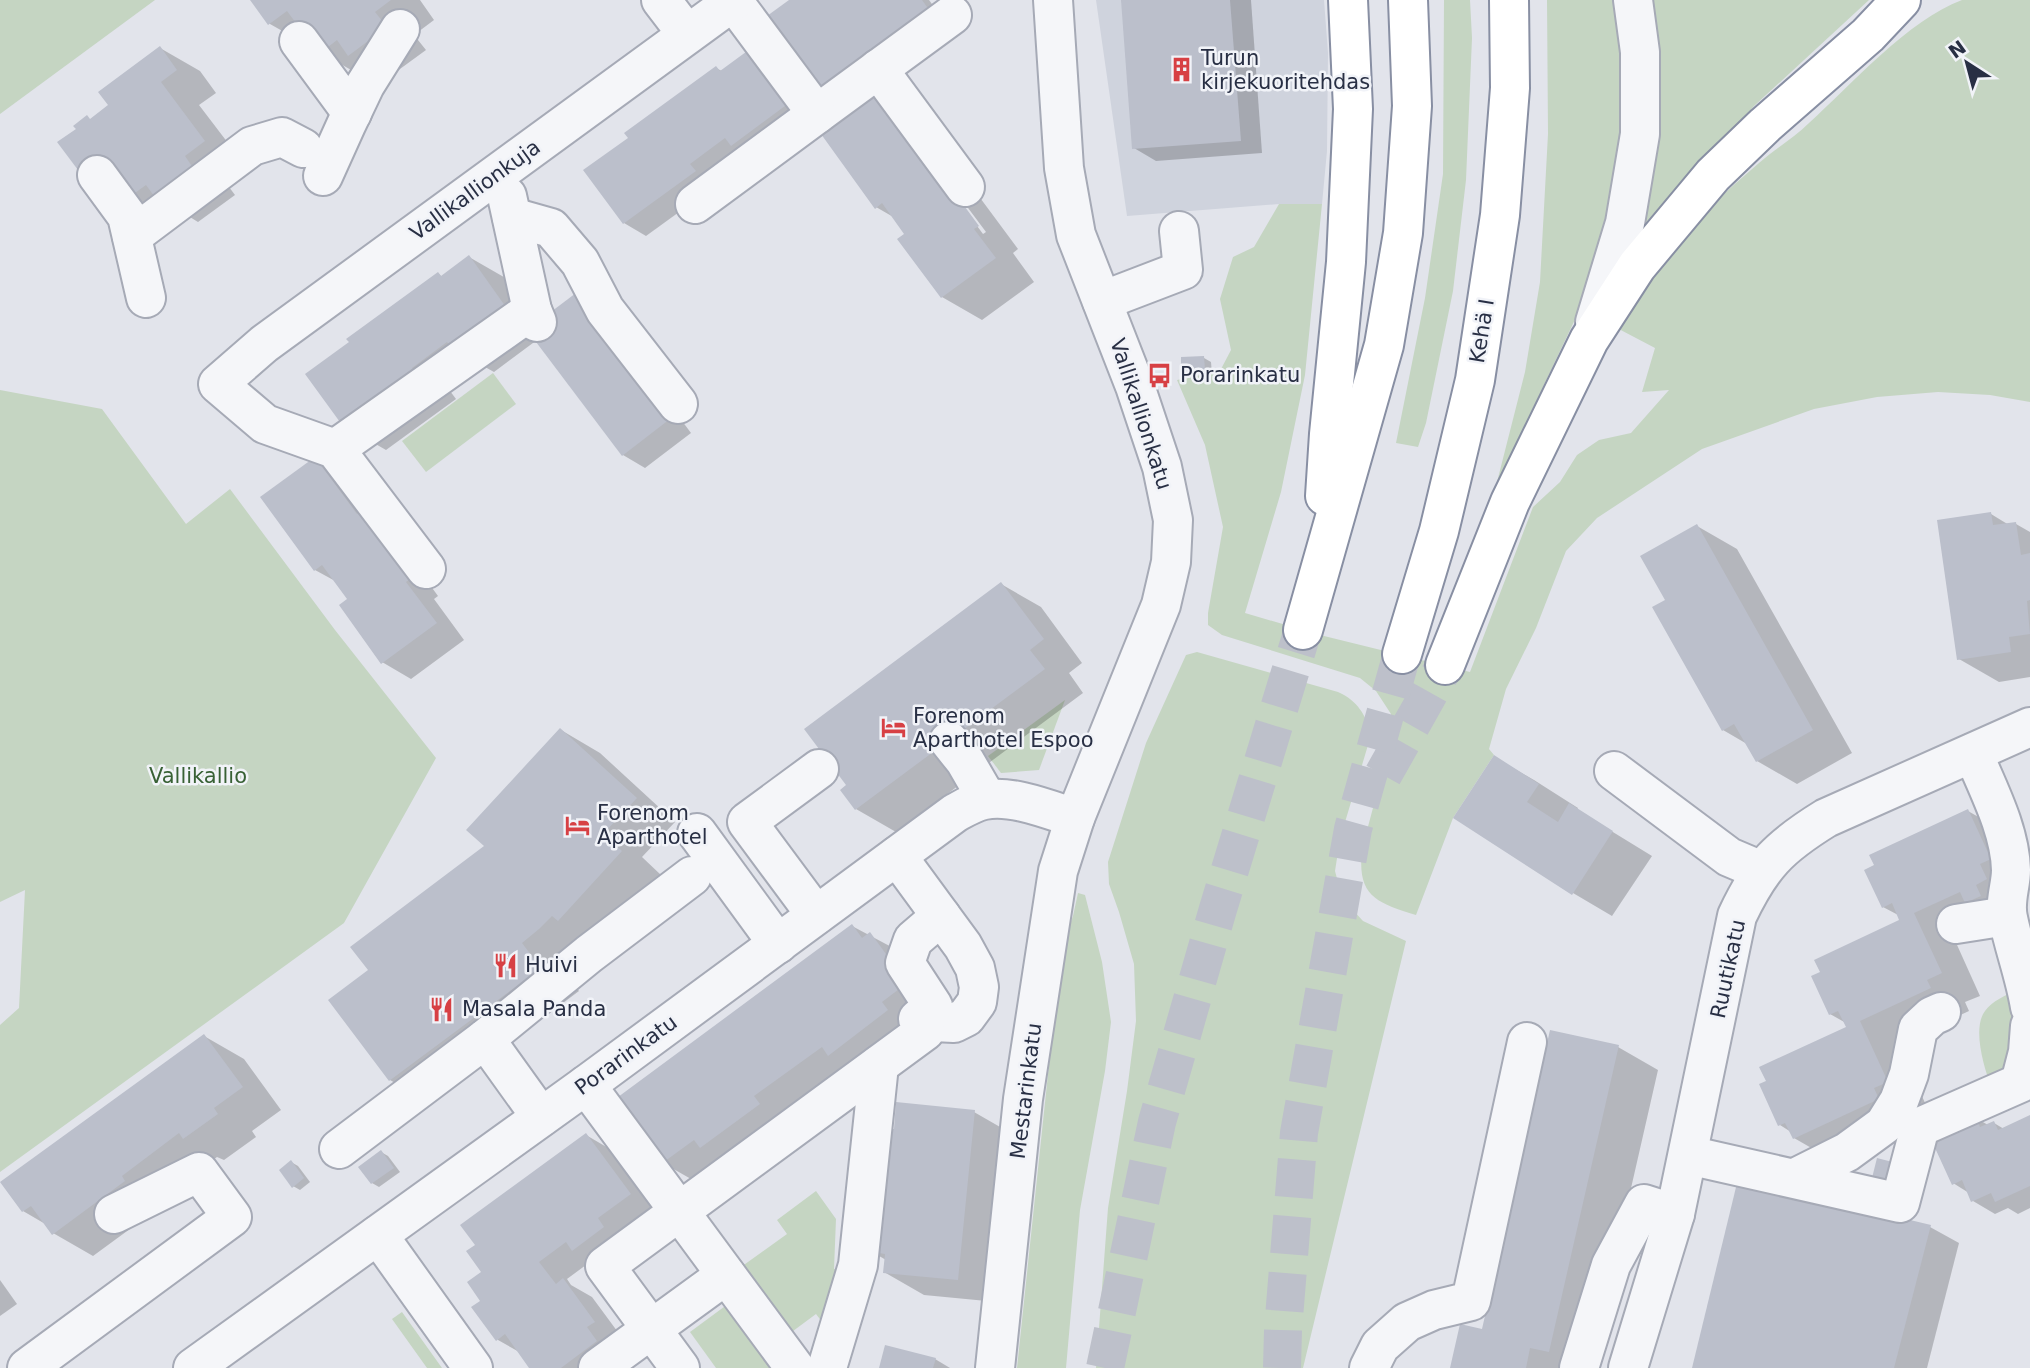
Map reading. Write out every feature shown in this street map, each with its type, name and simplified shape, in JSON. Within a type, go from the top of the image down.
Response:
[{"type":"highway","points":[[1320,575],[1329,434],[1347,234],[1353,108],[1348,0]]},
{"type":"highway","points":[[1303,630],[1384,345],[1403,233],[1412,106],[1408,0]]},
{"type":"highway","name":"Kehä I","points":[[1402,654],[1439,531],[1475,380],[1500,215],[1510,88],[1509,0]]},
{"type":"highway","points":[[1445,665],[1510,502],[1589,340],[1637,266],[1713,175],[1765,125],[1868,35],[1901,0]]},
{"type":"highway","points":[[1868,35],[1930,0]]},
{"type":"street","points":[[661,0],[687,34]]},
{"type":"street","name":"Vallikallionkatu","points":[[1053,0],[1064,168],[1076,235],[1135,386],[1162,467],[1173,520],[1171,562],[1161,605],[1075,818]]},
{"type":"street","points":[[1589,340],[1625,223],[1640,134],[1640,52],[1633,0]]},
{"type":"street","points":[[734,1],[817,114]]},
{"type":"street","name":"Vallikallionkuja","points":[[335,449],[265,424],[218,384],[264,344],[734,1]]},
{"type":"street","points":[[695,204],[952,15]]},
{"type":"street","points":[[132,236],[252,146],[282,137],[313,162],[352,113],[400,29]]},
{"type":"street","points":[[299,41],[352,113]]},
{"type":"street","points":[[878,69],[965,187]]},
{"type":"street","points":[[426,569],[335,449],[535,316],[502,170]]},
{"type":"street","points":[[97,175],[127,216],[146,298]]},
{"type":"street","points":[[512,217],[551,228],[580,262],[605,310],[678,404]]},
{"type":"street","points":[[1102,301],[1184,270],[1179,231]]},
{"type":"street","name":"Ruutikatu","points":[[1628,1368],[1675,1214],[1737,916],[1748,892],[1779,851],[1798,835],[1826,818],[2030,727]]},
{"type":"street","points":[[949,741],[965,761],[987,799],[1011,800],[1075,818]]},
{"type":"street","points":[[1973,753],[2006,837],[2011,871],[2006,895],[2007,916],[2030,1007]]},
{"type":"street","points":[[816,915],[747,822],[819,769]]},
{"type":"street","points":[[1614,771],[1729,857],[1762,871]]},
{"type":"street","name":"Porarinkatu","points":[[193,1368],[378,1236],[955,813],[987,799]]},
{"type":"street","name":"Mestarinkatu","points":[[995,1368],[1023,1099],[1058,871],[1075,818]]},
{"type":"street","points":[[697,833],[778,944]]},
{"type":"street","points":[[897,856],[963,946],[975,968],[979,987],[977,1002],[965,1017],[954,1023],[934,1022]]},
{"type":"street","points":[[339,1149],[485,1039],[589,954],[692,876]]},
{"type":"street","points":[[680,1368],[605,1266],[926,1031],[918,1019],[933,1006],[905,963],[913,940],[941,916]]},
{"type":"street","points":[[1956,924],[2007,916]]},
{"type":"street","points":[[1795,1178],[1847,1152],[1884,1125],[1899,1101],[1909,1074],[1918,1029],[1932,1016],[1941,1012]]},
{"type":"street","points":[[1688,1155],[1900,1203],[1920,1127],[2020,1083],[2028,1052],[2030,1026]]},
{"type":"street","points":[[485,1039],[541,1117]]},
{"type":"street","points":[[1369,1368],[1380,1346],[1407,1322],[1434,1310],[1471,1301],[1527,1042]]},
{"type":"street","points":[[827,1368],[858,1265],[879,1065]]},
{"type":"street","points":[[586,1084],[795,1368]]},
{"type":"street","points":[[33,1366],[232,1217],[199,1172],[114,1214]]},
{"type":"street","points":[[1580,1368],[1611,1265],[1644,1205],[1675,1214]]},
{"type":"street","points":[[378,1236],[473,1368]]},
{"type":"street","points":[[598,1368],[726,1275]]},
{"type":"shaded area","points":[[1096,0],[1324,0],[1328,53],[1327,151],[1322,204],[1279,204],[1127,216]]},
{"type":"green space","points":[[0,0],[155,0],[0,114]]},
{"type":"green space","points":[[1444,0],[1470,0],[1472,38],[1466,180],[1453,291],[1426,423],[1418,447],[1396,443],[1425,298],[1443,174]]},
{"type":"green space","points":[[1547,0],[1615,0],[1625,63],[1622,135],[1609,217],[1579,311],[1496,486],[1525,372],[1540,282],[1548,134]]},
{"type":"green space","points":[[1646,0],[1869,0],[1754,106],[1642,240]]},
{"type":"green space","points":[[1962,0],[2030,0],[2030,402],[1990,395],[1938,392],[1877,397],[1814,409],[1702,449],[1597,518],[1566,551],[1536,628],[1506,689],[1489,749],[1494,755],[1453,818],[1416,915],[1380,901],[1366,887],[1361,865],[1362,849],[1392,737],[1391,714],[1376,691],[1360,678],[1222,635],[1208,625],[1223,527],[1205,445],[1177,380],[1220,371],[1231,350],[1220,299],[1233,257],[1254,247],[1279,204],[1322,204],[1305,375],[1281,492],[1245,613],[1320,635],[1470,672],[1533,507],[1560,482],[1577,455],[1599,440],[1631,433],[1669,390],[1642,392],[1655,348],[1615,327],[1647,278],[1714,203],[1803,128],[1881,54],[1921,22]]},
{"type":"green space","points":[[493,373],[516,404],[426,472],[402,441]]},
{"type":"green space","name":"Vallikallio","points":[[0,390],[102,409],[186,524],[230,489],[335,630],[436,758],[344,923],[0,1172],[0,1025],[19,1008],[25,890],[0,902]]},
{"type":"green space","points":[[1197,652],[1338,692],[1360,709],[1371,735],[1340,839],[1335,871],[1340,890],[1363,921],[1406,941],[1303,1368],[1096,1368],[1108,1208],[1136,1021],[1134,964],[1109,884],[1108,862],[1146,743],[1186,655]]},
{"type":"green space","points":[[1065,700],[1039,770],[1001,773],[988,756]]},
{"type":"green space","points":[[1078,893],[1085,895],[1102,962],[1111,1022],[1105,1071],[1080,1210],[1066,1368],[1017,1368],[1061,951]]},
{"type":"green space","points":[[2017,990],[2013,1075],[1991,1086],[1980,1048],[1981,1018],[1991,1004]]},
{"type":"green space","points":[[816,1191],[836,1219],[834,1269],[845,1269],[829,1331],[816,1314],[789,1334],[741,1267],[787,1234],[777,1220]]},
{"type":"green space","points":[[732,1301],[781,1368],[716,1368],[690,1332]]},
{"type":"green space","points":[[402,1312],[442,1368],[427,1368],[392,1319]]},
{"type":"building","points":[[250,0],[391,0],[375,12],[387,27],[348,56],[337,40],[319,54],[287,11],[268,25]]},
{"type":"building","points":[[789,0],[922,0],[932,14],[823,94],[767,16]]},
{"type":"building","name":"Turun kirjekuoritehdas","points":[[1121,0],[1230,0],[1241,141],[1132,149]]},
{"type":"building","points":[[160,46],[177,70],[161,82],[205,141],[185,156],[196,172],[157,200],[146,185],[128,198],[96,156],[78,170],[57,142],[76,129],[73,126],[87,115],[90,119],[108,105],[98,92]]},
{"type":"building","points":[[750,49],[789,103],[731,146],[725,138],[690,164],[696,171],[623,224],[583,170],[628,138],[624,133],[716,66],[720,71]]},
{"type":"building","points":[[876,94],[915,139],[979,226],[974,229],[996,258],[941,298],[897,239],[904,234],[882,203],[875,209],[821,134]]},
{"type":"building","points":[[469,255],[508,310],[453,350],[447,342],[412,368],[418,376],[345,429],[305,374],[349,342],[346,339],[438,272],[441,276]]},
{"type":"building","points":[[576,293],[670,419],[622,456],[527,330]]},
{"type":"building","points":[[1204,356],[1205,371],[1181,371],[1181,357]]},
{"type":"building","points":[[315,457],[357,514],[361,511],[410,579],[406,582],[437,623],[381,664],[339,605],[347,599],[322,565],[314,571],[260,497]]},
{"type":"building","points":[[1991,512],[1993,525],[2016,522],[2021,555],[2030,553],[2030,600],[2027,601],[2030,634],[2009,637],[2011,652],[1957,660],[1937,520]]},
{"type":"building","points":[[1697,524],[1813,730],[1756,762],[1734,724],[1722,731],[1652,607],[1665,600],[1640,556]]},
{"type":"building","points":[[1001,582],[1044,639],[1030,650],[1045,669],[855,810],[840,790],[846,785],[804,729]]},
{"type":"building","points":[[560,728],[637,798],[603,834],[622,851],[558,921],[552,916],[522,943],[541,968],[389,1081],[328,1000],[368,970],[350,947],[484,846],[466,830]]},
{"type":"building","points":[[1494,755],[1539,784],[1527,802],[1558,822],[1569,803],[1613,831],[1572,895],[1453,818]]},
{"type":"building","points":[[1968,809],[1991,859],[1980,864],[1987,879],[1976,885],[1981,896],[1965,903],[1960,892],[1914,913],[1942,973],[1927,980],[1931,988],[1860,1021],[1888,1082],[1874,1088],[1879,1099],[1793,1139],[1785,1123],[1778,1126],[1759,1084],[1766,1081],[1759,1067],[1846,1027],[1838,1011],[1829,1015],[1811,976],[1820,972],[1814,960],[1899,920],[1892,903],[1882,908],[1864,870],[1874,865],[1869,855]]},
{"type":"building","points":[[852,924],[862,938],[870,932],[907,983],[882,1002],[888,1010],[828,1056],[822,1047],[754,1096],[760,1104],[700,1148],[694,1140],[661,1164],[614,1100]]},
{"type":"building","points":[[1550,1030],[1619,1045],[1549,1352],[1530,1348],[1526,1368],[1450,1368],[1460,1324],[1482,1329]]},
{"type":"building","points":[[204,1034],[243,1087],[214,1108],[218,1114],[183,1139],[179,1133],[122,1176],[125,1181],[52,1235],[31,1206],[22,1212],[0,1182]]},
{"type":"building","points":[[896,1102],[975,1110],[958,1280],[883,1273],[885,1254],[867,1251],[880,1127],[894,1129]]},
{"type":"building","points":[[2030,1115],[2030,1186],[1995,1202],[1991,1193],[1971,1202],[1962,1180],[1952,1185],[1930,1137],[1976,1116],[1980,1127],[1994,1121],[1998,1130]]},
{"type":"building","points":[[586,1133],[631,1194],[598,1218],[604,1227],[572,1251],[566,1242],[539,1262],[556,1284],[563,1278],[595,1322],[587,1327],[597,1341],[561,1368],[529,1368],[505,1334],[496,1341],[471,1307],[480,1301],[467,1282],[481,1272],[466,1251],[475,1245],[460,1225]]},
{"type":"building","points":[[381,1150],[394,1168],[371,1184],[358,1167]]},
{"type":"building","points":[[1877,1158],[1900,1164],[1896,1184],[1872,1178]]},
{"type":"building","points":[[291,1160],[304,1178],[292,1188],[279,1170]]},
{"type":"building","points":[[1738,1179],[1931,1225],[1894,1368],[1692,1368]]},
{"type":"building","points":[[885,1345],[936,1358],[933,1368],[879,1368]]},
{"type":"tunnel","points":[[1105,1368],[1157,1122],[1218,909],[1303,630]]},
{"type":"tunnel","points":[[1282,1368],[1299,1133],[1353,829],[1402,654]]},
{"type":"tunnel","points":[[1383,775],[1445,665]]},
{"type":"place","name":"Turun kirjekuoritehdas","points":[[1181,70]]},
{"type":"place","name":"Porarinkatu","points":[[1160,375]]},
{"type":"place","name":"Forenom Aparthotel Espoo","points":[[893,728]]},
{"type":"place","name":"Forenom Aparthotel","points":[[577,825]]},
{"type":"place","name":"Huivi","points":[[505,965]]},
{"type":"place","name":"Masala Panda","points":[[442,1009]]}]
